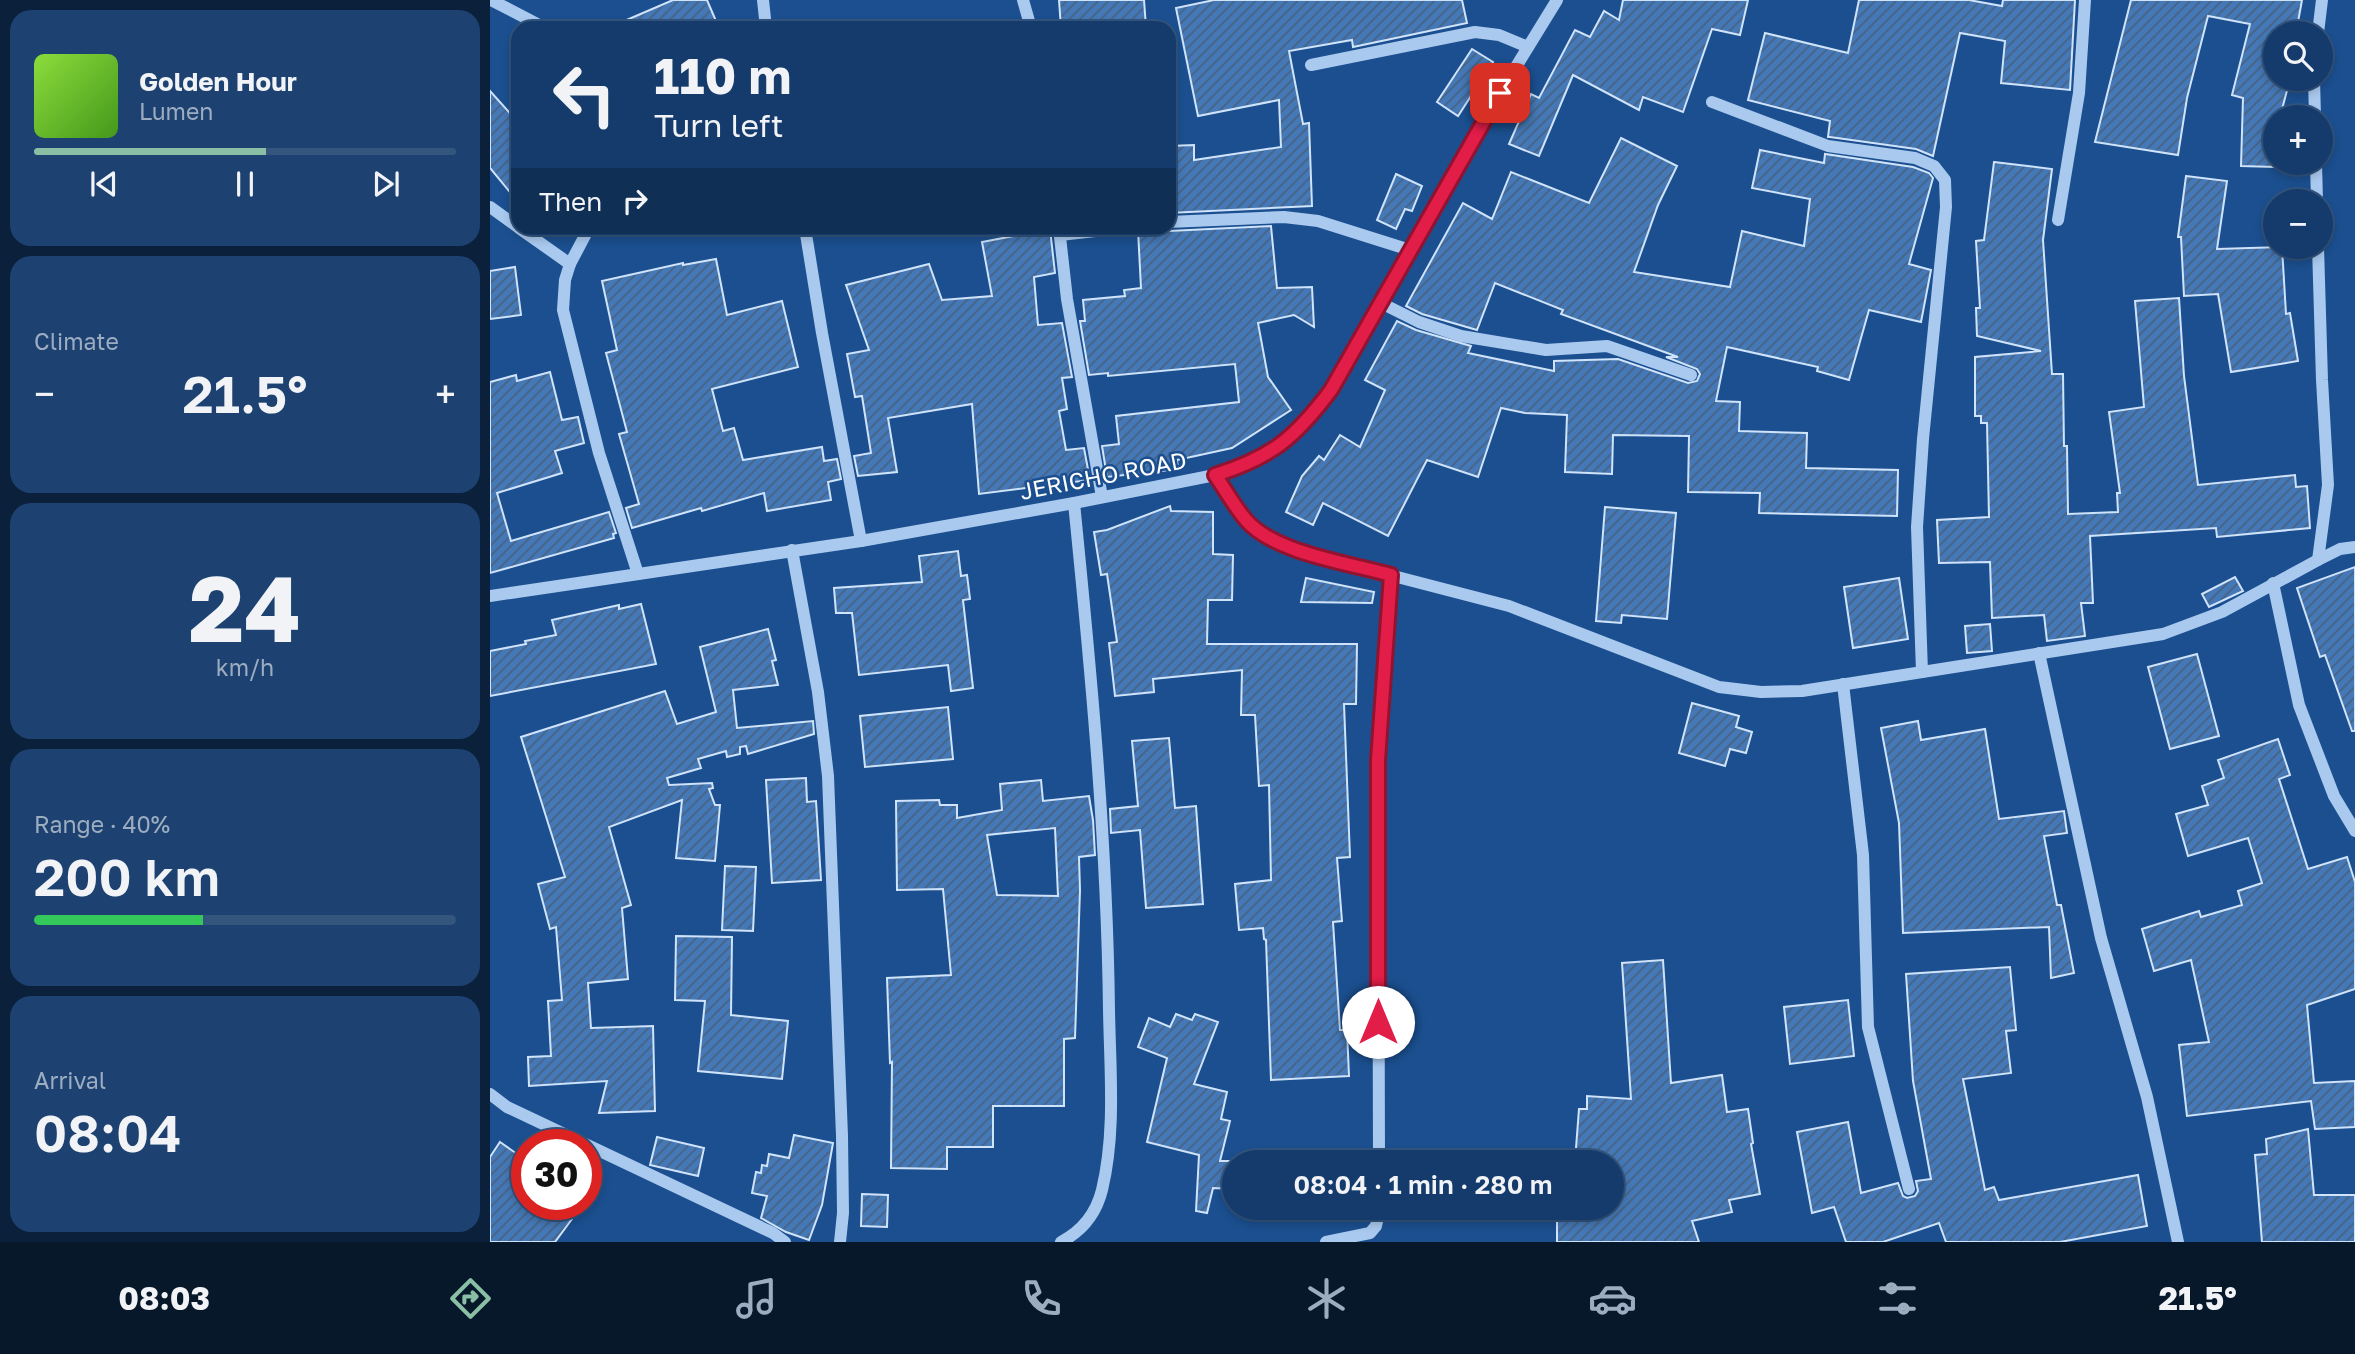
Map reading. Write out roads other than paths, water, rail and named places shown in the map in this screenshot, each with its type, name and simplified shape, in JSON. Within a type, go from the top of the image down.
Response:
[{"type":"street","points":[[491,0],[532,21]]},
{"type":"street","points":[[763,0],[765,21]]},
{"type":"street","points":[[1023,0],[1029,21]]},
{"type":"street","name":"JERICHO ROAD","points":[[490,596],[861,541],[1074,503],[1215,475],[1250,464],[1284,443],[1307,421],[1331,390],[1557,0]]},
{"type":"street","points":[[2058,220],[2079,93],[2085,0]]},
{"type":"street","points":[[2319,21],[2322,0]]},
{"type":"street","points":[[1311,65],[1475,32],[1499,35],[1528,47]]},
{"type":"street","points":[[1712,102],[1828,146],[1915,158],[1934,166],[1945,180],[1946,208],[1917,527],[1922,672]]},
{"type":"street","points":[[490,207],[511,222]]},
{"type":"street","points":[[1176,222],[1284,217],[1318,221],[1410,250]]},
{"type":"street","points":[[529,235],[570,264]]},
{"type":"street","points":[[585,235],[565,280],[563,310],[599,453],[638,574]]},
{"type":"street","points":[[806,235],[861,541]]},
{"type":"street","points":[[1060,235],[1067,299],[1102,497]]},
{"type":"street","points":[[2318,259],[2328,485],[2318,560]]},
{"type":"street","points":[[1381,303],[1419,322],[1461,336],[1546,350],[1607,346],[1690,375]]},
{"type":"street","points":[[1215,475],[1247,521],[1272,539],[1301,552],[1509,606],[1720,687],[1761,692],[1802,691],[2163,634],[2222,612],[2340,549],[2355,547]]},
{"type":"street","points":[[1061,1242],[1077,1233],[1092,1215],[1101,1193],[1111,1126],[1108,946],[1097,745],[1074,503]]},
{"type":"street","points":[[792,550],[818,692],[828,776],[842,1136],[843,1213],[840,1242]]},
{"type":"street","points":[[1379,1150],[1378,760],[1391,575]]},
{"type":"street","points":[[2273,583],[2299,705],[2334,796],[2355,831]]},
{"type":"street","points":[[2039,653],[2101,938],[2147,1097],[2178,1242]]},
{"type":"street","points":[[1843,684],[1863,855],[1868,1027],[1909,1189]]},
{"type":"street","points":[[490,1094],[507,1107],[773,1233],[785,1242]]},
{"type":"street","points":[[1377,1220],[1378,1242]]},
{"type":"street","points":[[1326,1242],[1370,1233],[1376,1226]]}]
